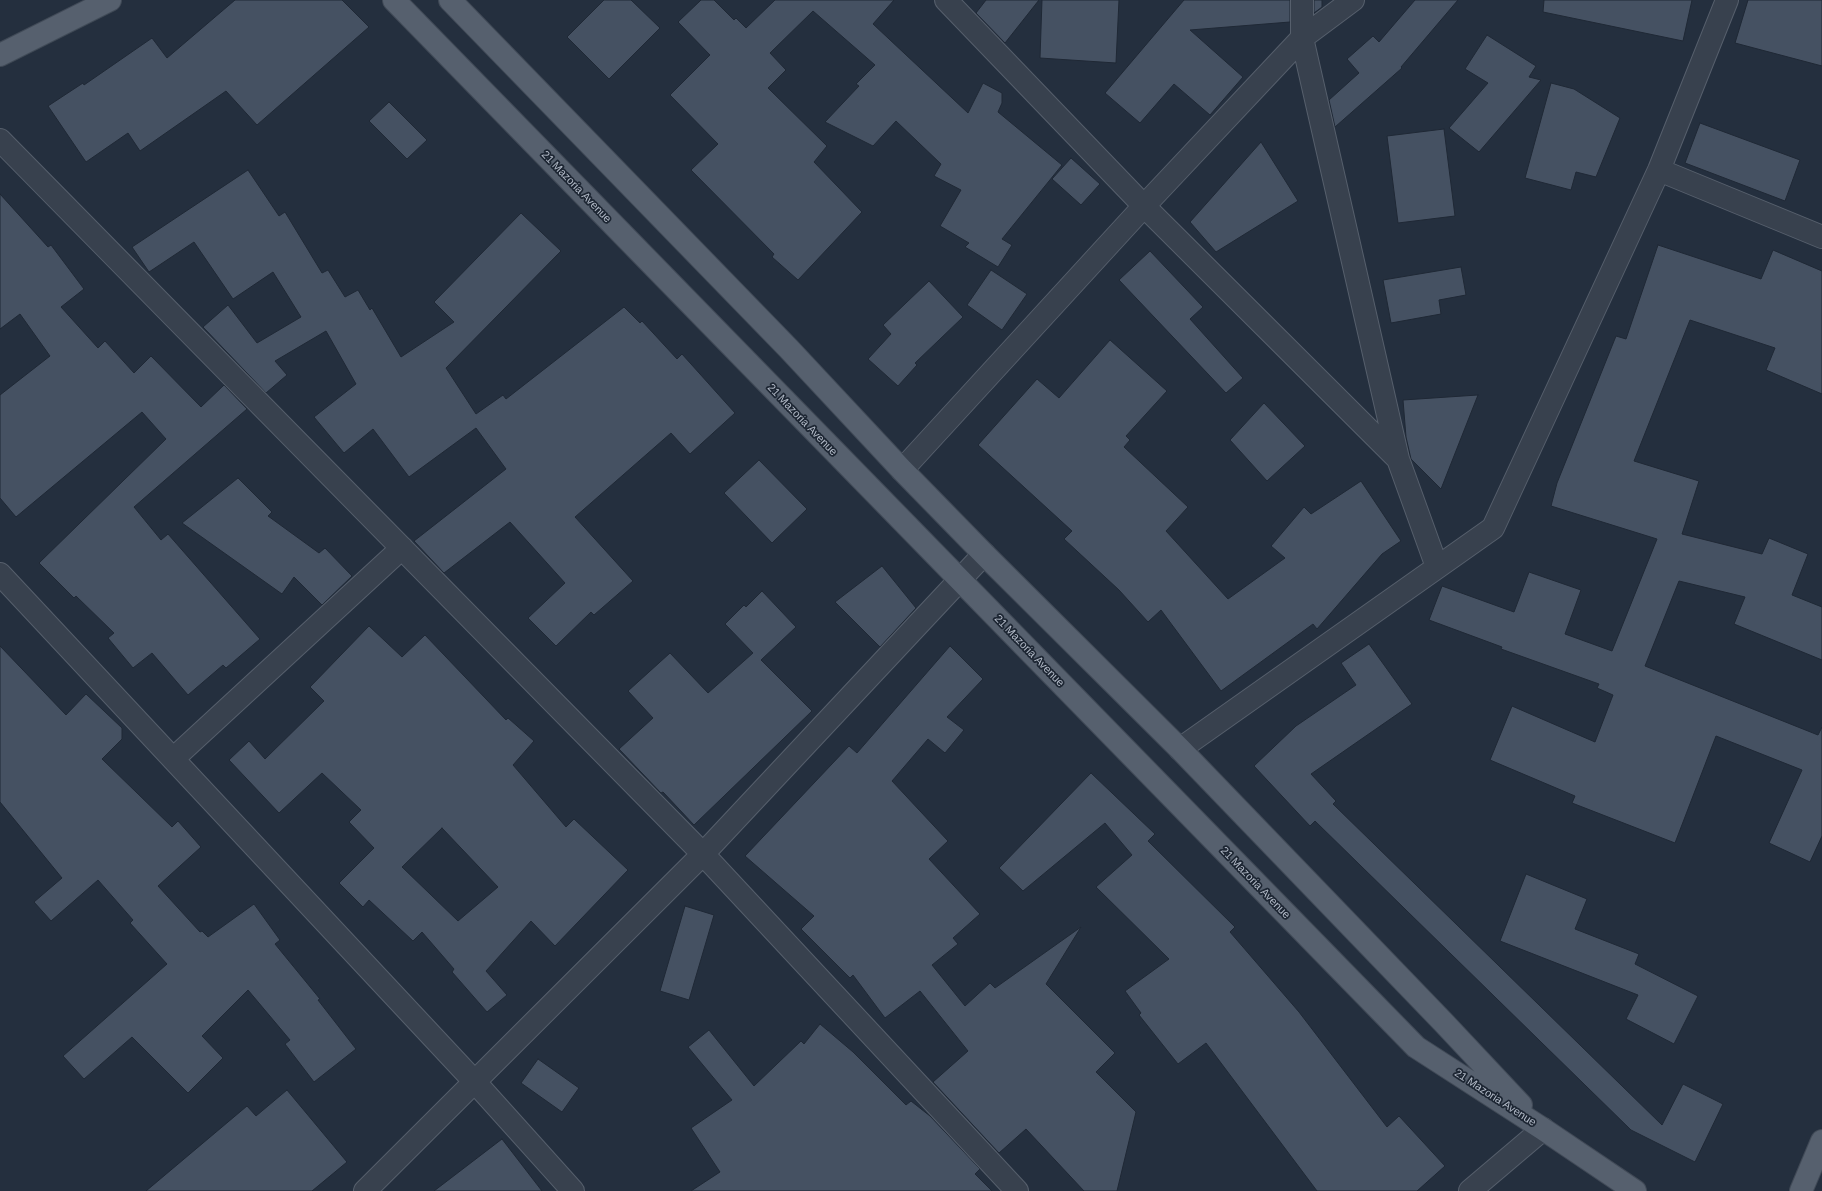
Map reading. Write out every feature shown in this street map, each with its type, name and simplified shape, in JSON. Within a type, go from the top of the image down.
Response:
[{"type":"main road","points":[[0,55],[110,0]]},
{"type":"main road","name":"21 Mazoria Avenue","points":[[394,0],[1416,1047],[1543,1129]]},
{"type":"main road","name":"21 Mazoria Avenue","points":[[450,0],[789,349],[902,470],[984,554],[1180,749],[1444,1023],[1543,1129]]},
{"type":"main road","points":[[1543,1129],[1635,1191]]},
{"type":"main road","points":[[1801,1191],[1822,1141]]},
{"type":"street","points":[[946,0],[1144,206],[1398,459]]},
{"type":"street","points":[[1302,0],[1302,38],[1398,459],[1437,567]]},
{"type":"street","points":[[902,470],[1144,206],[1302,38],[1353,0]]},
{"type":"street","points":[[1180,749],[1493,528],[1659,170],[1727,0]]},
{"type":"street","points":[[0,140],[703,854],[1017,1191]]},
{"type":"street","points":[[1659,170],[1822,236]]},
{"type":"street","points":[[173,759],[402,548]]},
{"type":"street","points":[[365,1191],[703,854],[984,554]]},
{"type":"street","points":[[0,574],[474,1081],[573,1191]]},
{"type":"street","points":[[1470,1191],[1543,1129]]},
{"type":"building","points":[[235,0],[342,0],[369,27],[257,125],[226,91],[140,151],[128,133],[86,162],[48,106],[83,83],[84,85],[152,38],[167,58]]},
{"type":"building","points":[[604,0],[631,0],[660,28],[609,79],[567,37]]},
{"type":"building","points":[[701,0],[714,0],[734,20],[736,18],[746,28],[775,0],[894,0],[873,24],[968,113],[983,83],[1002,93],[1002,103],[998,112],[1062,165],[1002,239],[1012,245],[998,267],[965,247],[969,243],[940,226],[961,190],[934,176],[941,164],[896,121],[873,146],[825,122],[859,86],[856,84],[875,65],[813,11],[770,53],[786,70],[768,88],[827,146],[814,162],[862,212],[798,280],[772,257],[774,254],[691,170],[718,144],[670,95],[710,55],[678,22]]},
{"type":"building","points":[[986,0],[1039,0],[1005,43],[976,13]]},
{"type":"building","points":[[1042,0],[1119,0],[1116,63],[1040,58]]},
{"type":"building","points":[[1184,0],[1290,0],[1290,22],[1190,30],[1243,77],[1210,115],[1174,84],[1140,123],[1105,93]]},
{"type":"building","points":[[1314,0],[1322,0],[1322,7],[1314,13]]},
{"type":"building","points":[[1415,0],[1458,0],[1401,67],[1402,68],[1335,127],[1329,100],[1359,73],[1347,59],[1373,36],[1379,42]]},
{"type":"building","points":[[1544,0],[1692,0],[1683,41],[1543,12]]},
{"type":"building","points":[[1748,0],[1822,0],[1822,66],[1735,43]]},
{"type":"building","points":[[1487,35],[1536,66],[1529,77],[1541,80],[1479,152],[1449,128],[1488,83],[1465,69]]},
{"type":"building","points":[[1551,83],[1574,89],[1620,118],[1596,177],[1576,172],[1571,190],[1525,178]]},
{"type":"building","points":[[389,102],[427,140],[407,159],[369,121]]},
{"type":"building","points":[[1700,123],[1800,160],[1785,201],[1685,163]]},
{"type":"building","points":[[1444,129],[1455,216],[1398,223],[1387,136]]},
{"type":"building","points":[[1261,142],[1298,201],[1216,252],[1190,222]]},
{"type":"building","points":[[1071,158],[1100,184],[1081,205],[1052,179]]},
{"type":"building","points":[[248,170],[279,216],[285,212],[322,273],[328,270],[345,297],[358,290],[370,310],[372,308],[401,357],[454,322],[434,302],[521,213],[561,251],[446,368],[476,414],[503,395],[506,399],[624,307],[640,323],[642,321],[677,359],[682,354],[735,413],[690,454],[671,433],[575,517],[633,581],[594,615],[591,612],[556,646],[528,618],[565,583],[510,522],[444,573],[414,541],[506,469],[476,428],[409,477],[373,429],[344,453],[314,417],[356,384],[326,331],[275,361],[287,375],[266,393],[203,327],[228,305],[257,343],[301,317],[273,272],[233,299],[194,242],[149,272],[132,247]]},
{"type":"building","points":[[0,194],[48,247],[51,245],[84,289],[61,307],[98,348],[105,341],[134,373],[151,356],[201,407],[224,385],[247,409],[134,507],[161,540],[168,534],[260,639],[226,668],[223,665],[188,695],[152,653],[133,668],[108,638],[114,633],[76,596],[74,598],[39,563],[166,439],[142,412],[16,517],[0,498],[0,395],[50,356],[20,314],[0,329]]},
{"type":"building","points":[[1658,245],[1761,279],[1773,250],[1822,271],[1822,394],[1766,370],[1775,348],[1690,320],[1634,461],[1699,481],[1682,534],[1762,554],[1769,538],[1808,554],[1792,595],[1822,607],[1822,660],[1734,624],[1745,597],[1679,581],[1645,666],[1818,735],[1822,727],[1822,836],[1810,862],[1769,843],[1802,770],[1716,736],[1675,843],[1572,803],[1575,796],[1490,760],[1512,706],[1595,742],[1613,695],[1597,688],[1599,684],[1501,649],[1502,647],[1429,620],[1442,586],[1514,612],[1529,572],[1581,590],[1565,634],[1612,651],[1657,539],[1551,506],[1557,483],[1616,336],[1626,339]]},
{"type":"building","points":[[1150,251],[1203,307],[1190,319],[1243,378],[1226,393],[1119,280]]},
{"type":"building","points":[[1461,267],[1466,295],[1439,300],[1441,314],[1391,323],[1383,280]]},
{"type":"building","points":[[991,270],[1027,294],[1002,330],[967,305]]},
{"type":"building","points":[[929,281],[963,317],[915,363],[917,365],[898,386],[868,359],[891,334],[883,325]]},
{"type":"building","points":[[1110,340],[1167,391],[1126,436],[1130,440],[1124,447],[1188,507],[1166,531],[1228,599],[1285,558],[1271,546],[1304,507],[1311,514],[1361,481],[1401,541],[1382,554],[1317,629],[1313,624],[1221,691],[1161,610],[1148,622],[1119,590],[1064,539],[1072,531],[978,445],[1037,379],[1059,398]]},
{"type":"building","points":[[1478,395],[1441,489],[1411,459],[1406,437],[1403,400]]},
{"type":"building","points":[[1264,403],[1305,446],[1267,481],[1230,440]]},
{"type":"building","points":[[759,460],[807,509],[772,543],[724,493]]},
{"type":"building","points":[[238,478],[272,512],[268,516],[319,553],[325,548],[352,576],[322,605],[294,577],[282,594],[182,523]]},
{"type":"building","points":[[882,566],[916,608],[880,647],[835,602]]},
{"type":"building","points":[[762,591],[796,627],[761,660],[812,711],[694,825],[619,749],[653,718],[628,691],[670,653],[708,693],[753,653],[725,624],[744,605],[746,607]]},
{"type":"building","points":[[369,626],[402,657],[425,635],[506,720],[508,718],[534,741],[513,765],[566,827],[574,819],[628,870],[555,946],[531,921],[486,971],[507,995],[487,1012],[452,972],[454,969],[422,932],[413,941],[369,900],[363,907],[339,883],[374,848],[349,822],[361,810],[322,773],[279,813],[229,760],[249,741],[265,759],[324,701],[310,687]],"holes":[[[442,828],[498,887],[458,921],[402,867]]]},
{"type":"building","points":[[1369,644],[1412,704],[1311,774],[1336,801],[1333,804],[1662,1125],[1683,1084],[1723,1104],[1695,1162],[1631,1130],[1315,821],[1310,826],[1254,766],[1296,726],[1356,685],[1341,663]]},
{"type":"building","points":[[0,646],[66,715],[86,694],[122,728],[122,739],[102,759],[172,827],[178,821],[201,847],[158,886],[200,932],[202,931],[208,937],[254,904],[280,940],[275,944],[320,999],[318,1000],[356,1049],[314,1082],[285,1044],[290,1040],[248,990],[202,1036],[223,1058],[188,1093],[132,1037],[84,1079],[63,1056],[167,964],[130,923],[133,920],[98,880],[51,921],[34,902],[62,878],[0,802]]},
{"type":"building","points":[[950,646],[983,679],[947,717],[964,730],[945,753],[928,739],[892,781],[948,841],[929,859],[980,914],[953,938],[958,944],[932,965],[965,1006],[990,983],[995,988],[1081,927],[1046,984],[1115,1053],[1096,1072],[1136,1112],[1117,1191],[1084,1191],[1026,1129],[999,1153],[933,1082],[968,1051],[920,991],[885,1018],[853,975],[850,978],[801,929],[814,916],[745,856],[849,746],[857,753]]},
{"type":"building","points":[[1091,773],[1155,834],[1148,841],[1235,927],[1230,932],[1299,1012],[1387,1127],[1399,1116],[1445,1166],[1417,1191],[1317,1191],[1206,1043],[1178,1064],[1139,1015],[1141,1013],[1125,991],[1169,959],[1096,887],[1132,855],[1105,823],[1023,891],[999,868]]},
{"type":"building","points":[[1526,874],[1587,899],[1575,929],[1639,954],[1635,964],[1698,996],[1674,1044],[1626,1019],[1638,995],[1500,941]]},
{"type":"building","points":[[685,906],[714,915],[689,1000],[660,991]]},
{"type":"building","points":[[820,1024],[853,1052],[906,1105],[911,1101],[930,1116],[980,1169],[975,1174],[992,1191],[691,1191],[720,1172],[691,1128],[732,1100],[688,1047],[709,1030],[754,1086],[801,1041],[804,1044]]},
{"type":"building","points":[[538,1059],[579,1088],[562,1112],[521,1083]]},
{"type":"building","points":[[287,1090],[347,1162],[312,1191],[146,1191],[247,1106],[256,1116]]},
{"type":"building","points":[[502,1139],[542,1191],[434,1191]]}]
